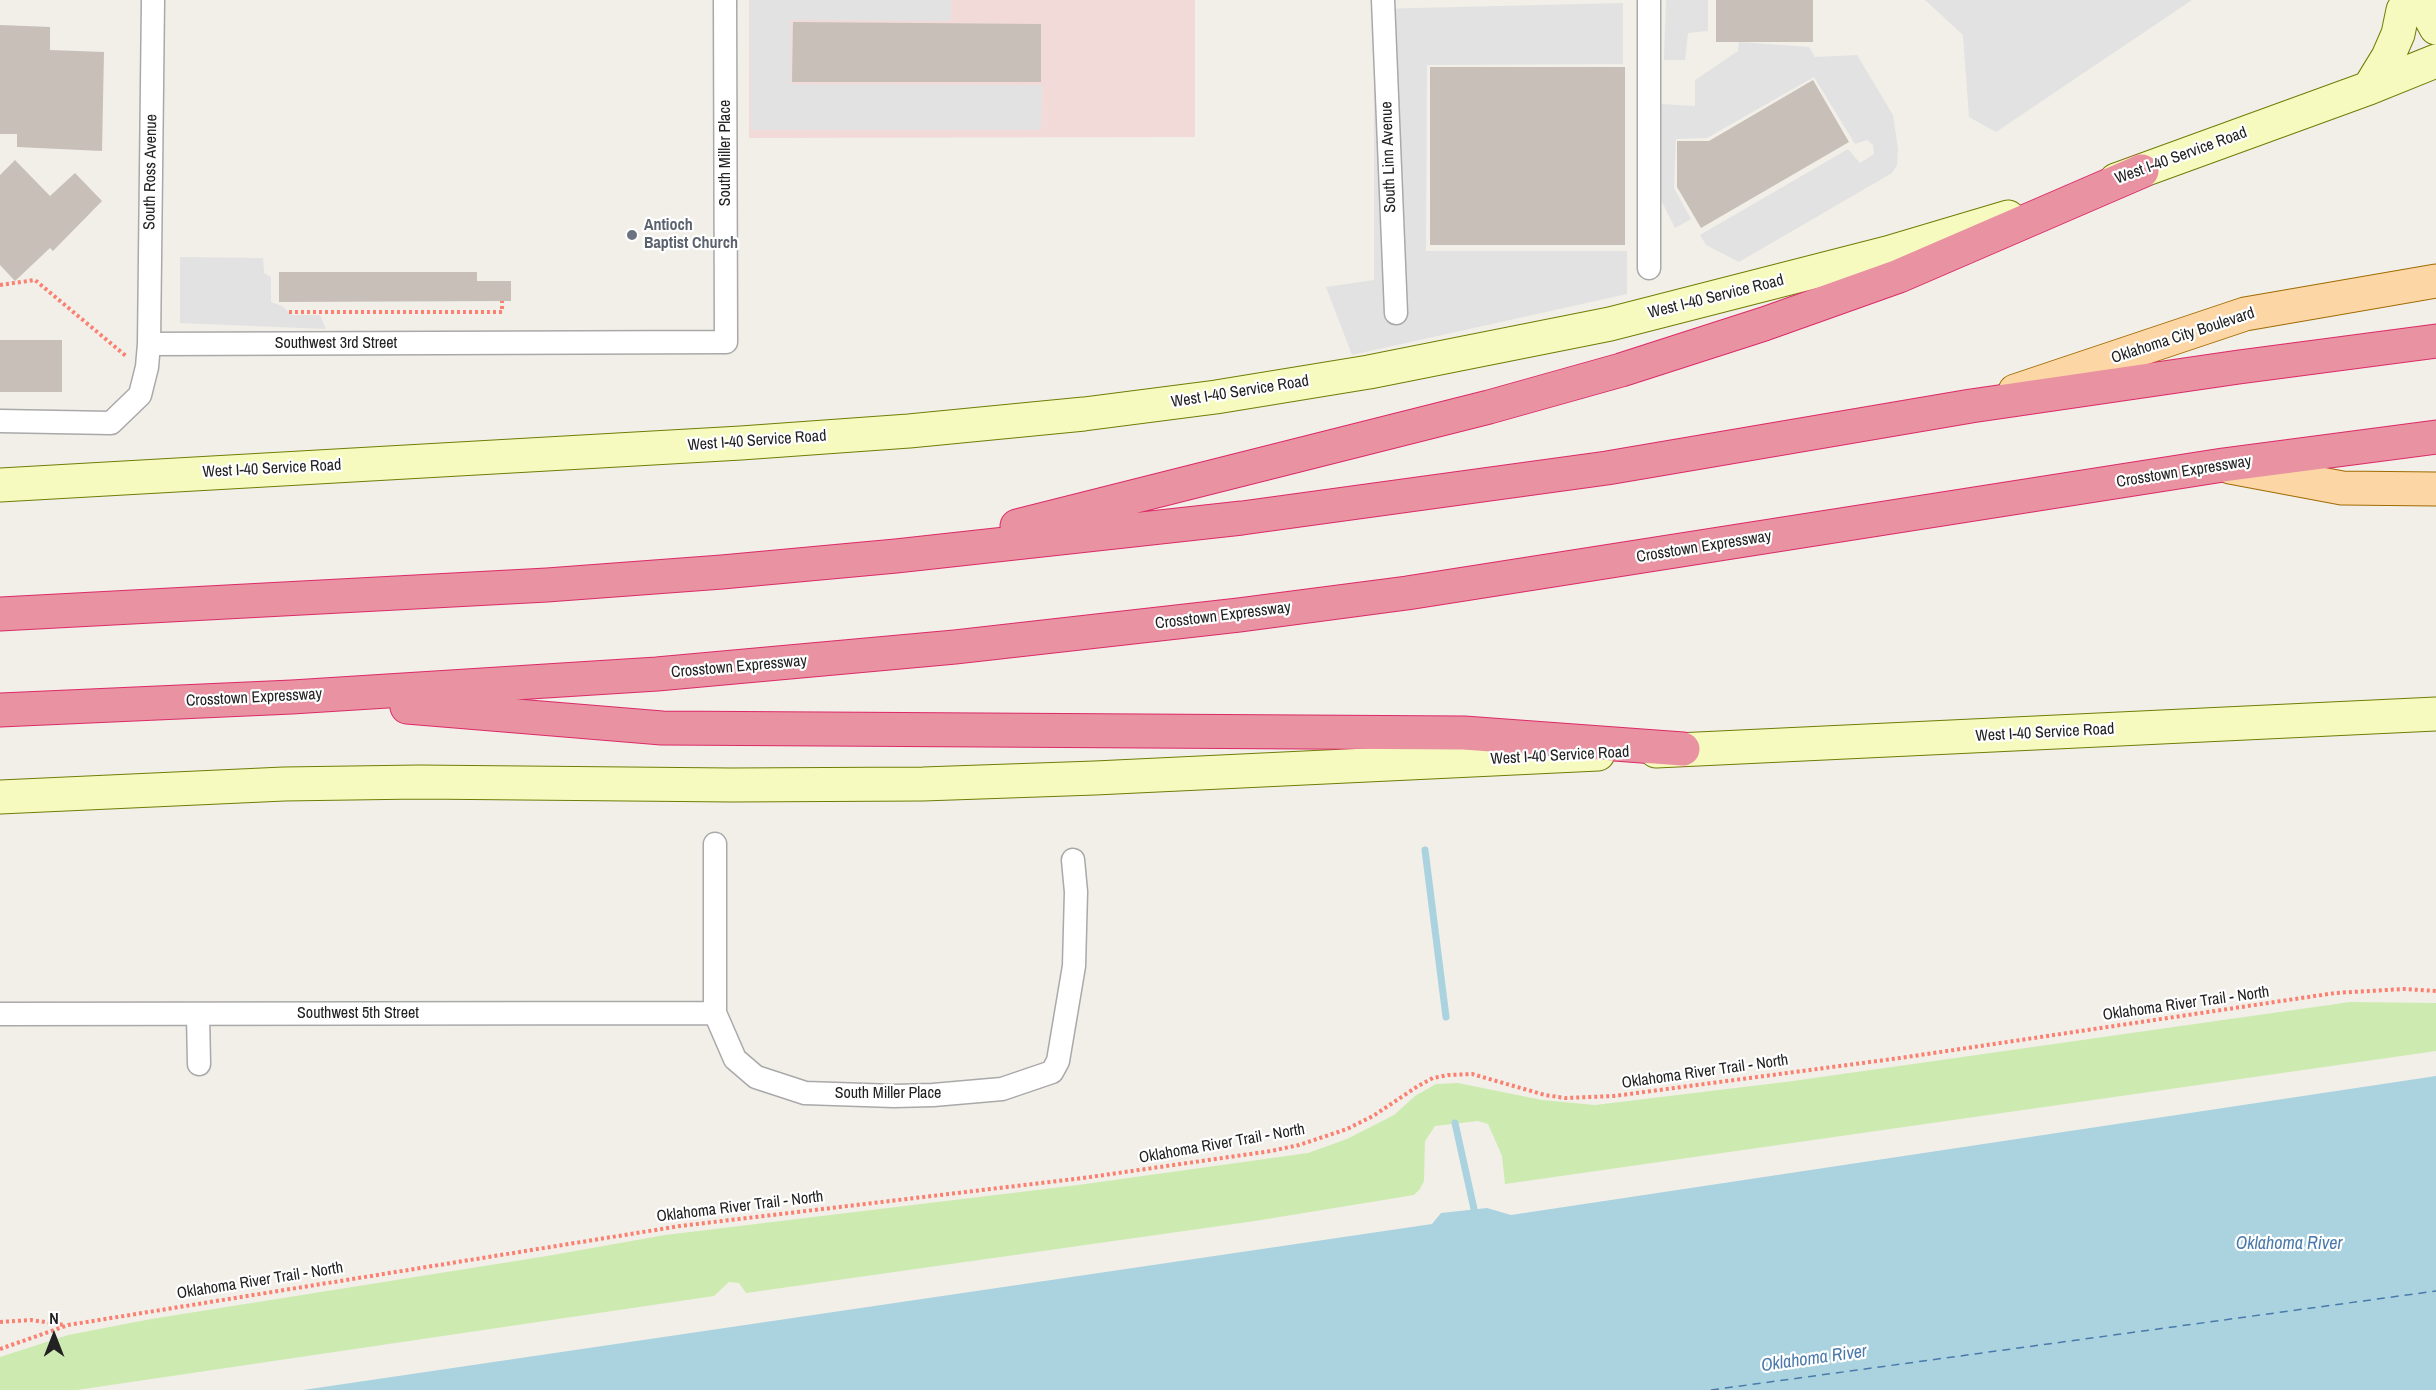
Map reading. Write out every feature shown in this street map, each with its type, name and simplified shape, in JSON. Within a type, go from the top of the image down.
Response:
[{"type":"highway","points":[[896,556],[1478,410],[1622,370],[1764,324],[1899,276],[2142,171]]},
{"type":"highway","points":[[0,614],[547,585],[896,556],[1242,518],[1595,469],[1971,406],[2436,341]]},
{"type":"highway","name":"Crosstown Expressway","points":[[0,710],[292,697],[657,674],[967,646],[1239,615],[1554,571],[2223,465],[2436,437]]},
{"type":"highway","points":[[292,697],[663,728],[1464,733],[1683,749]]},
{"type":"main road","points":[[2369,88],[2398,34],[2403,10],[2410,0]]},
{"type":"main road","points":[[2421,0],[2436,28]]},
{"type":"main road","name":"West I-40 Service Road","points":[[0,485],[898,432],[1084,414],[1216,397],[1476,351],[1610,324],[1898,250],[2142,171],[2369,88],[2436,61]]},
{"type":"main road","name":"Oklahoma City Boulevard","points":[[1971,406],[2245,314],[2436,281]]},
{"type":"main road","points":[[2223,465],[2342,488],[2436,489]]},
{"type":"main road","name":"West I-40 Service Road","points":[[0,797],[284,784],[419,782],[719,785],[934,784],[1334,768],[1683,749],[2436,714]]},
{"type":"street","name":"South Ross Avenue","points":[[148,344],[153,0]]},
{"type":"street","name":"South Miller Place","points":[[725,0],[726,342]]},
{"type":"street","name":"South Linn Avenue","points":[[1383,0],[1396,313]]},
{"type":"street","points":[[1649,0],[1649,268]]},
{"type":"street","name":"Southwest 3rd Street","points":[[148,344],[726,342]]},
{"type":"street","points":[[0,421],[111,423],[140,395],[147,367],[148,344]]},
{"type":"street","name":"South Miller Place","points":[[715,844],[715,1013],[735,1059],[756,1077],[805,1093],[933,1095],[1002,1089],[1052,1072],[1058,1061],[1074,966],[1076,892],[1073,860]]},
{"type":"street","name":"Southwest 5th Street","points":[[0,1014],[715,1013]]},
{"type":"street","points":[[198,1015],[199,1064]]},
{"type":"path","points":[[0,285],[36,280],[134,364],[147,367]]},
{"type":"path","points":[[289,312],[502,312],[502,301]]},
{"type":"path","name":"Oklahoma River Trail - North","points":[[0,1349],[68,1325],[696,1224],[1083,1178],[1271,1151],[1308,1143],[1347,1129],[1373,1116],[1418,1086],[1433,1078],[1448,1075],[1472,1074],[1545,1095],[1565,1098],[1614,1096],[1889,1059],[2335,993],[2404,989],[2436,991]]},
{"type":"path","points":[[0,1322],[31,1320],[68,1325]]},
{"type":"shaded area","points":[[749,0],[1195,0],[1195,137],[749,138]]},
{"type":"shaded area","points":[[750,0],[951,0],[951,21],[791,20],[791,84],[1042,85],[1041,130],[751,130]]},
{"type":"shaded area","points":[[1666,0],[1708,0],[1708,31],[1688,33],[1685,60],[1664,60]]},
{"type":"shaded area","points":[[1925,0],[2192,0],[1996,132],[1969,117],[1963,35]]},
{"type":"shaded area","points":[[1623,3],[1623,64],[1427,65],[1426,251],[1627,251],[1627,294],[1352,355],[1326,287],[1374,280],[1374,9]]},
{"type":"shaded area","points":[[1739,42],[1809,47],[1815,57],[1857,55],[1893,115],[1898,149],[1897,165],[1892,173],[1739,262],[1706,245],[1700,235],[1848,149],[1860,163],[1874,154],[1873,145],[1867,140],[1855,144],[1814,77],[1707,138],[1676,139],[1674,188],[1691,219],[1675,228],[1657,192],[1661,104],[1695,106],[1695,80],[1738,51]]},
{"type":"shaded area","points":[[180,257],[263,258],[264,273],[271,277],[271,302],[282,306],[292,315],[320,315],[326,329],[180,323]]},
{"type":"green space","points":[[2350,1002],[2436,1003],[2436,1051],[1505,1184],[1502,1156],[1488,1124],[1478,1121],[1435,1126],[1425,1141],[1424,1181],[1414,1195],[1255,1221],[746,1293],[739,1283],[729,1282],[714,1296],[77,1390],[0,1390],[0,1357],[68,1335],[151,1319],[665,1235],[1078,1185],[1308,1153],[1347,1139],[1394,1115],[1415,1096],[1436,1084],[1458,1083],[1542,1100],[1595,1105],[1793,1081]]},
{"type":"water","name":"Oklahoma River","points":[[2436,1076],[2436,1390],[303,1390],[1432,1224],[1441,1213],[1487,1208],[1511,1215]]},
{"type":"building","points":[[1716,0],[1813,0],[1813,42],[1716,42]]},
{"type":"building","points":[[793,22],[1041,24],[1041,82],[792,82]]},
{"type":"building","points":[[0,25],[50,27],[50,50],[104,52],[102,151],[17,147],[17,134],[0,134]]},
{"type":"building","points":[[1430,67],[1625,67],[1625,245],[1430,245]]},
{"type":"building","points":[[1813,80],[1849,142],[1701,228],[1677,187],[1677,141],[1709,141]]},
{"type":"building","points":[[15,160],[50,196],[75,173],[102,201],[53,251],[50,248],[15,281],[0,265],[0,175]]},
{"type":"building","points":[[279,272],[477,272],[477,281],[511,281],[511,301],[279,302]]},
{"type":"building","points":[[0,340],[62,340],[62,392],[0,392]]},
{"type":"waterway","points":[[1425,850],[1446,1017]]},
{"type":"waterway","points":[[1455,1123],[1474,1209]]},
{"type":"ferry route","points":[[1711,1390],[2436,1291]]},
{"type":"place","name":"Antioch Baptist Church","points":[[632,235]]}]
